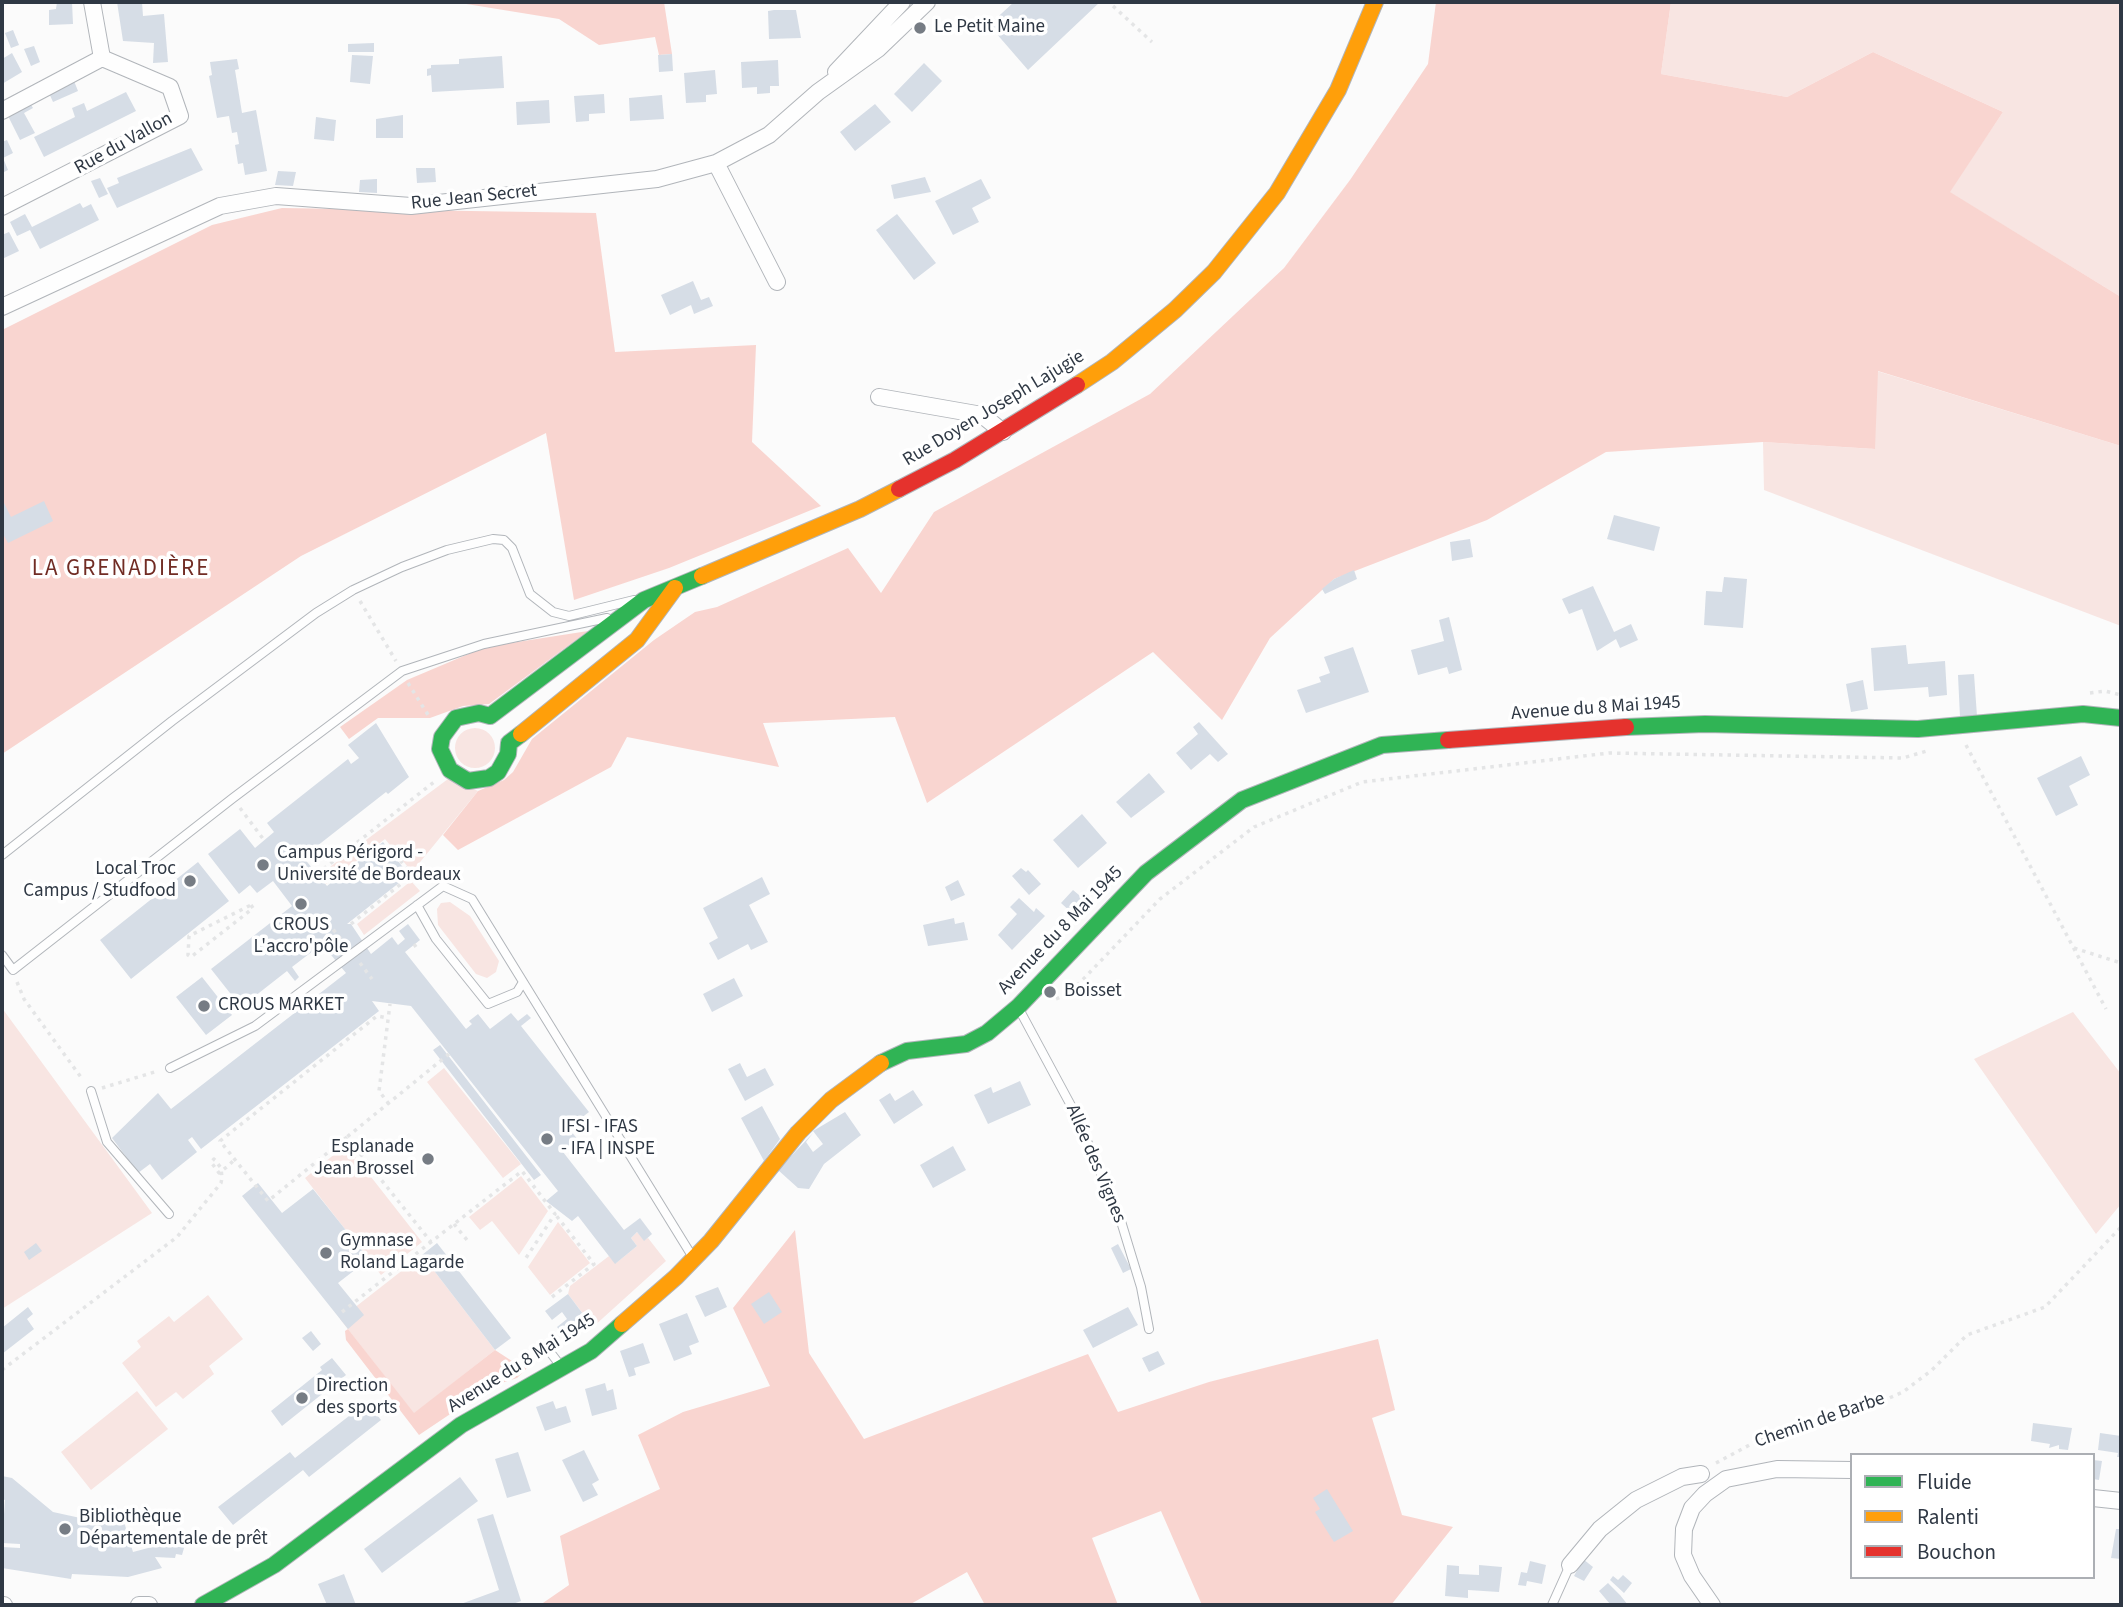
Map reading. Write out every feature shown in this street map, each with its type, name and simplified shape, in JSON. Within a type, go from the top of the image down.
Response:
[{"type":"street","points":[[2,111],[102,58],[92,2]]},
{"type":"street","name":"Rue Jean Secret","points":[[2,307],[220,206],[276,196],[411,206],[657,179],[716,163],[769,135],[818,92],[902,2]]},
{"type":"street","name":"Rue Jean Secret","points":[[818,92],[878,50],[927,2]]},
{"type":"street","name":"Rue Doyen Joseph Lajugie","points":[[450,770],[440,749],[442,737],[456,718],[467,713],[490,716],[644,600],[860,509],[1003,432],[1112,362],[1175,310],[1214,272],[1278,193],[1338,90],[1375,2]]},
{"type":"street","name":"Rue du Vallon","points":[[2,207],[180,116],[170,87],[102,58]]},
{"type":"street","points":[[716,163],[777,282]]},
{"type":"street","points":[[879,397],[982,415],[1003,432]]},
{"type":"street","points":[[450,770],[458,777],[479,781],[498,772],[505,764],[509,743],[637,640],[675,588]]},
{"type":"street","name":"Avenue du 8 Mai 1945","points":[[203,1605],[275,1565],[461,1425],[591,1351],[711,1241],[804,1126],[867,1071],[890,1057],[907,1051],[966,1044],[988,1033],[1018,1007],[1146,873],[1242,800],[1382,745],[1704,724],[1918,729],[2083,714],[2121,718]]},
{"type":"street","points":[[1712,1605],[1692,1576],[1683,1555],[1684,1529],[1692,1508],[1705,1494],[1726,1479],[1777,1469],[1850,1470]]},
{"type":"street","points":[[1570,1565],[1600,1529],[1636,1500],[1682,1478],[1701,1474]]},
{"type":"street","points":[[2095,1498],[2121,1501]]},
{"type":"street","points":[[139,1605],[149,1605]]},
{"type":"lane","points":[[2,855],[274,644],[353,590],[447,550],[493,538],[504,540],[512,548],[530,594],[553,612],[569,616],[624,601],[644,600]]},
{"type":"lane","points":[[2,955],[13,970],[233,798],[402,671],[484,643],[595,622],[644,600]]},
{"type":"lane","points":[[170,1068],[255,1026],[443,886],[472,899],[693,1257]]},
{"type":"lane","points":[[417,905],[436,939],[488,1004],[517,992],[523,982]]},
{"type":"lane","name":"Allée des Vignes","points":[[1018,1007],[1075,1113],[1121,1218],[1141,1287],[1149,1329]]},
{"type":"lane","points":[[91,1091],[107,1142],[169,1214]]},
{"type":"lane","points":[[550,1352],[562,1367]]},
{"type":"lane","points":[[1552,1605],[1570,1565]]},
{"type":"path","points":[[1113,6],[1152,42]]},
{"type":"path","points":[[353,590],[430,718]]},
{"type":"path","points":[[1956,726],[2106,1009]]},
{"type":"path","points":[[1045,1003],[1070,993],[1160,899],[1254,827],[1362,782],[1609,753],[1903,758],[1933,749]]},
{"type":"path","points":[[317,874],[450,770]]},
{"type":"path","points":[[246,816],[264,840]]},
{"type":"path","points":[[351,924],[412,875],[388,845]]},
{"type":"path","points":[[251,905],[253,908],[191,957],[189,936],[248,908],[251,905]]},
{"type":"path","points":[[328,923],[346,947]]},
{"type":"path","points":[[2074,948],[2121,963]]},
{"type":"path","points":[[358,960],[372,979]]},
{"type":"path","points":[[13,970],[23,999],[91,1091],[170,1068]]},
{"type":"path","points":[[389,1104],[379,1091],[390,1003]]},
{"type":"path","points":[[388,1018],[377,1016],[220,1141],[268,1201],[449,1054]]},
{"type":"path","points":[[347,1137],[431,1242]]},
{"type":"path","points":[[2,1370],[177,1237],[221,1183],[222,1178],[221,1168],[214,1159],[211,1162],[219,1173],[228,1166],[235,1160]]},
{"type":"path","points":[[342,1312],[522,1171],[594,1264],[552,1297]]},
{"type":"path","points":[[524,1261],[555,1214]]},
{"type":"path","points":[[454,1224],[467,1240]]},
{"type":"path","name":"Chemin de Barbe","points":[[1701,1474],[1770,1434],[1848,1416],[1903,1392],[1932,1370],[1967,1335],[2045,1307],[2121,1227]]},
{"type":"shaded area","points":[[454,2],[664,2],[672,54],[659,55],[655,37],[599,45],[559,19]]},
{"type":"shaded area","points":[[1436,2],[1671,2],[1661,74],[1787,97],[1873,52],[2003,112],[1950,192],[2121,297],[2121,446],[1878,371],[1875,449],[1763,442],[1606,452],[1487,520],[1334,579],[1270,638],[1222,720],[1153,652],[927,803],[895,717],[763,723],[779,767],[627,737],[611,767],[458,850],[443,835],[478,791],[504,780],[513,772],[532,739],[654,640],[695,612],[717,607],[848,548],[881,593],[934,512],[1150,394],[1284,268],[1350,180],[1428,64]]},
{"type":"shaded area","points":[[1671,2],[2121,2],[2121,297],[1949,192],[2003,112],[1873,52],[1787,97],[1661,74]]},
{"type":"shaded area","points":[[282,208],[596,213],[615,352],[756,345],[752,442],[821,506],[669,568],[574,600],[546,433],[301,556],[2,754],[2,330],[212,225]]},
{"type":"shaded area","points":[[1877,371],[2121,446],[2121,626],[1764,490],[1763,442],[1874,449]]},
{"type":"shaded area","points":[[588,631],[489,704],[463,706],[430,718],[378,718],[349,739],[340,727],[407,680],[485,647]]},
{"type":"shaded area","points":[[475,728],[483,729],[489,734],[494,740],[494,756],[489,762],[483,767],[475,768],[467,767],[461,762],[456,756],[455,748],[456,740],[461,734],[467,729]]},
{"type":"shaded area","points":[[448,779],[478,791],[412,872],[385,839],[326,884],[319,875]]},
{"type":"shaded area","points":[[411,881],[420,891],[364,935],[357,924]]},
{"type":"shaded area","points":[[450,902],[470,916],[499,961],[496,972],[487,978],[476,974],[438,925],[437,909],[441,903]]},
{"type":"shaded area","points":[[2,1008],[152,1213],[2,1309]]},
{"type":"shaded area","points":[[2073,1012],[2121,1074],[2121,1204],[2096,1234],[1974,1059]]},
{"type":"shaded area","points":[[444,1068],[521,1164],[503,1178],[427,1082]]},
{"type":"shaded area","points":[[346,1145],[422,1242],[381,1275],[305,1178]]},
{"type":"shaded area","points":[[521,1176],[548,1211],[519,1255],[492,1221],[480,1230],[469,1217]]},
{"type":"shaded area","points":[[558,1222],[590,1263],[550,1295],[528,1267]]},
{"type":"shaded area","points":[[795,1230],[809,1353],[864,1439],[1088,1354],[1118,1412],[1209,1382],[1378,1339],[1395,1410],[1372,1418],[1402,1515],[1453,1527],[1391,1605],[1202,1605],[1161,1511],[1092,1538],[1118,1605],[985,1605],[967,1572],[909,1605],[540,1605],[569,1585],[560,1536],[660,1489],[638,1435],[683,1412],[770,1386],[733,1308]]},
{"type":"shaded area","points":[[637,1232],[644,1240],[648,1238],[666,1261],[593,1327],[568,1294],[570,1286],[609,1256],[616,1263],[637,1246],[631,1238]]},
{"type":"shaded area","points":[[422,1255],[495,1350],[414,1414],[340,1319]]},
{"type":"shaded area","points":[[208,1295],[243,1339],[209,1366],[214,1374],[183,1399],[176,1392],[156,1407],[122,1363],[141,1347],[137,1341],[169,1316],[174,1322]]},
{"type":"shaded area","points":[[348,1329],[414,1413],[495,1350],[515,1363],[522,1362],[527,1368],[517,1378],[492,1386],[419,1435],[346,1340],[345,1331]]},
{"type":"shaded area","points":[[137,1391],[168,1429],[91,1490],[61,1452]]},
{"type":"building","points":[[57,2],[72,2],[73,24],[49,25],[49,10],[56,9]]},
{"type":"building","points":[[117,2],[142,2],[143,16],[164,14],[168,62],[153,63],[154,43],[123,41]]},
{"type":"building","points":[[1014,2],[1100,2],[1028,70],[989,25]]},
{"type":"building","points":[[796,10],[801,38],[769,39],[768,11]]},
{"type":"building","points":[[13,30],[19,45],[11,48],[5,33]]},
{"type":"building","points":[[374,43],[374,52],[348,52],[348,44]]},
{"type":"building","points":[[34,46],[40,62],[31,66],[24,49]]},
{"type":"building","points":[[12,53],[22,72],[2,84],[2,59]]},
{"type":"building","points":[[672,54],[673,71],[659,72],[658,55]]},
{"type":"building","points":[[352,55],[373,56],[370,84],[350,82]]},
{"type":"building","points":[[502,56],[504,88],[432,92],[431,75],[427,76],[427,69],[431,68],[431,65],[459,64],[459,59]]},
{"type":"building","points":[[237,59],[239,69],[235,70],[242,113],[256,110],[267,171],[245,175],[243,163],[238,164],[235,145],[239,144],[237,132],[232,133],[229,116],[217,118],[209,76],[212,75],[210,62]]},
{"type":"building","points":[[778,60],[779,86],[770,86],[770,93],[757,94],[757,87],[742,88],[741,62]]},
{"type":"building","points":[[924,63],[942,81],[912,112],[894,94]]},
{"type":"building","points":[[715,70],[717,94],[706,95],[706,102],[686,103],[684,73]]},
{"type":"building","points":[[74,81],[78,91],[53,102],[49,93]]},
{"type":"building","points":[[126,92],[136,111],[44,157],[34,137],[75,117],[72,108],[84,103],[87,111]]},
{"type":"building","points":[[604,94],[605,113],[589,114],[589,121],[576,122],[574,96]]},
{"type":"building","points":[[662,95],[664,119],[630,121],[629,98]]},
{"type":"building","points":[[549,100],[550,123],[517,125],[516,102]]},
{"type":"building","points":[[30,103],[33,108],[24,113],[35,133],[20,140],[8,116]]},
{"type":"building","points":[[875,104],[891,122],[855,151],[840,132]]},
{"type":"building","points":[[403,115],[403,138],[376,138],[376,119]]},
{"type":"building","points":[[316,117],[336,120],[334,141],[314,139]]},
{"type":"building","points":[[7,140],[13,153],[3,158],[8,170],[2,173],[2,142]]},
{"type":"building","points":[[191,148],[203,170],[117,208],[107,188],[119,183],[117,178]]},
{"type":"building","points":[[416,168],[435,168],[436,182],[417,183]]},
{"type":"building","points":[[278,171],[296,172],[293,186],[275,185]]},
{"type":"building","points":[[925,177],[931,192],[894,199],[891,185]]},
{"type":"building","points":[[100,178],[108,194],[99,198],[91,181]]},
{"type":"building","points":[[377,179],[377,193],[359,192],[360,180]]},
{"type":"building","points":[[981,179],[991,198],[972,208],[979,222],[953,235],[935,201]]},
{"type":"building","points":[[80,203],[83,208],[91,204],[99,220],[40,249],[30,230],[17,236],[10,222],[25,214],[32,227]]},
{"type":"building","points":[[897,214],[936,263],[914,280],[876,230]]},
{"type":"building","points":[[9,232],[19,251],[2,259],[2,235]]},
{"type":"building","points":[[693,281],[701,300],[709,297],[713,306],[694,314],[691,305],[670,315],[661,295]]},
{"type":"building","points":[[2,499],[11,517],[44,501],[53,521],[8,543],[2,532]]},
{"type":"building","points":[[1614,515],[1660,527],[1654,551],[1607,539]]},
{"type":"building","points":[[1470,539],[1473,557],[1452,561],[1450,542]]},
{"type":"building","points":[[1354,570],[1357,579],[1325,594],[1322,589],[1334,579]]},
{"type":"building","points":[[1724,577],[1747,579],[1743,628],[1704,625],[1706,591],[1722,592]]},
{"type":"building","points":[[1593,586],[1614,632],[1631,624],[1638,640],[1620,648],[1616,639],[1597,651],[1582,609],[1569,614],[1562,599]]},
{"type":"building","points":[[1449,617],[1462,670],[1449,674],[1447,667],[1418,675],[1411,650],[1444,641],[1439,620]]},
{"type":"building","points":[[1906,645],[1908,664],[1945,661],[1947,695],[1929,697],[1928,687],[1874,691],[1871,648]]},
{"type":"building","points":[[1353,647],[1369,692],[1306,713],[1297,690],[1321,682],[1319,677],[1330,673],[1324,657]]},
{"type":"building","points":[[1974,674],[1977,716],[1960,717],[1958,675]]},
{"type":"building","points":[[1863,680],[1868,709],[1851,712],[1846,684]]},
{"type":"building","points":[[1199,722],[1228,754],[1218,762],[1210,754],[1191,770],[1176,753],[1198,734],[1193,727]]},
{"type":"building","points":[[376,723],[409,777],[303,857],[327,886],[383,842],[409,875],[347,924],[351,924],[371,954],[392,937],[398,945],[405,939],[399,931],[408,924],[420,940],[405,952],[466,1029],[472,1024],[469,1021],[478,1014],[490,1029],[511,1013],[518,1021],[527,1014],[531,1018],[521,1026],[589,1112],[568,1128],[581,1143],[572,1150],[569,1147],[563,1152],[624,1230],[640,1218],[652,1234],[644,1241],[637,1232],[631,1238],[637,1246],[615,1264],[578,1216],[572,1221],[546,1201],[558,1191],[411,1006],[372,1001],[379,1011],[201,1149],[192,1137],[188,1140],[197,1152],[162,1180],[150,1164],[138,1173],[112,1138],[158,1093],[171,1109],[346,973],[322,944],[292,967],[299,977],[295,981],[287,971],[241,1007],[211,969],[292,906],[273,881],[257,893],[250,885],[239,894],[208,854],[240,829],[255,848],[274,832],[267,823],[348,759],[351,764],[359,758],[348,745]]},
{"type":"building","points":[[2081,756],[2090,775],[2069,786],[2078,805],[2056,816],[2037,778]]},
{"type":"building","points":[[1149,773],[1165,792],[1131,818],[1116,802]]},
{"type":"building","points":[[1082,814],[1107,843],[1078,868],[1053,840]]},
{"type":"building","points":[[198,862],[229,901],[131,979],[100,940]]},
{"type":"building","points":[[1021,868],[1026,872],[1028,870],[1041,884],[1029,895],[1012,876]]},
{"type":"building","points":[[762,877],[770,894],[749,905],[768,942],[751,950],[748,944],[718,960],[709,943],[718,938],[703,908]]},
{"type":"building","points":[[958,880],[965,895],[951,901],[945,887]]},
{"type":"building","points":[[1073,890],[1085,900],[1073,914],[1061,903]]},
{"type":"building","points":[[1019,898],[1034,912],[1036,908],[1045,916],[1012,950],[998,935],[1017,914],[1010,907]]},
{"type":"building","points":[[954,918],[955,924],[964,922],[968,940],[928,946],[923,925]]},
{"type":"building","name":"CROUS MARKET","points":[[202,977],[232,1015],[206,1035],[176,997]]},
{"type":"building","points":[[734,978],[743,996],[712,1012],[703,994]]},
{"type":"building","points":[[440,1045],[541,1175],[534,1180],[433,1050]]},
{"type":"building","points":[[740,1063],[747,1077],[765,1068],[774,1085],[745,1101],[728,1069]]},
{"type":"building","points":[[1020,1081],[1031,1105],[988,1124],[974,1095],[991,1087],[993,1093]]},
{"type":"building","points":[[913,1090],[923,1105],[894,1124],[879,1100],[890,1093],[895,1101]]},
{"type":"building","points":[[762,1106],[780,1139],[764,1161],[741,1118]]},
{"type":"building","points":[[845,1112],[861,1135],[824,1164],[809,1189],[798,1188],[778,1170],[813,1133],[806,1142],[813,1152],[823,1144],[813,1131]]},
{"type":"building","points":[[953,1146],[966,1170],[933,1188],[920,1165]]},
{"type":"building","name":"Gymnase Roland Lagarde","points":[[258,1183],[282,1213],[313,1189],[369,1259],[338,1283],[364,1315],[348,1329],[242,1196]]},
{"type":"building","points":[[36,1243],[42,1251],[29,1260],[24,1252]]},
{"type":"building","points":[[437,1243],[511,1338],[495,1350],[422,1255]]},
{"type":"building","points":[[1118,1244],[1131,1269],[1123,1273],[1111,1248]]},
{"type":"building","points":[[718,1287],[727,1307],[705,1317],[695,1296]]},
{"type":"building","points":[[769,1292],[782,1312],[764,1324],[751,1304]]},
{"type":"building","points":[[568,1294],[586,1318],[563,1335],[557,1327],[567,1319],[562,1312],[552,1320],[545,1311]]},
{"type":"building","points":[[28,1307],[33,1314],[27,1319],[34,1329],[2,1354],[2,1328]]},
{"type":"building","points":[[1128,1307],[1138,1325],[1093,1348],[1083,1330]]},
{"type":"building","points":[[687,1313],[699,1342],[689,1346],[692,1354],[674,1361],[659,1324]]},
{"type":"building","points":[[311,1331],[321,1344],[313,1351],[302,1338]]},
{"type":"building","points":[[643,1343],[650,1363],[634,1368],[636,1375],[629,1377],[620,1351]]},
{"type":"building","points":[[1158,1351],[1165,1364],[1149,1372],[1142,1358]]},
{"type":"building","name":"Direction des sports","points":[[332,1358],[346,1375],[282,1426],[271,1411],[322,1370],[320,1367]]},
{"type":"building","points":[[605,1383],[607,1391],[613,1389],[617,1409],[592,1416],[585,1389]]},
{"type":"building","points":[[553,1401],[556,1409],[566,1406],[571,1422],[545,1431],[536,1407]]},
{"type":"building","points":[[367,1402],[381,1420],[309,1477],[303,1470],[233,1525],[218,1507],[290,1452],[295,1458]]},
{"type":"building","points":[[2033,1423],[2072,1428],[2068,1450],[2059,1449],[2059,1445],[2049,1448],[2050,1444],[2031,1441]]},
{"type":"building","points":[[2100,1433],[2121,1436],[2121,1457],[2117,1457],[2118,1453],[2098,1450]]},
{"type":"building","points":[[584,1450],[599,1480],[592,1484],[598,1495],[583,1502],[562,1460]]},
{"type":"building","points":[[518,1452],[531,1491],[507,1498],[495,1459]]},
{"type":"building","points":[[2095,1460],[2102,1461],[2099,1480],[2095,1479]]},
{"type":"building","name":"Bibliothèque Départementale de prêt","points":[[2,1476],[12,1478],[53,1512],[85,1519],[117,1516],[125,1525],[133,1552],[152,1547],[145,1542],[144,1534],[154,1533],[176,1539],[184,1548],[182,1555],[176,1554],[175,1558],[155,1557],[162,1568],[128,1577],[72,1574],[71,1579],[2,1568],[2,1547],[20,1548],[20,1544],[2,1543],[5,1500],[2,1499]]},
{"type":"building","points":[[460,1477],[478,1501],[382,1573],[364,1549]]},
{"type":"building","points":[[1327,1489],[1353,1531],[1334,1542],[1315,1512],[1320,1509],[1313,1498]]},
{"type":"building","points":[[493,1514],[521,1601],[510,1605],[458,1605],[499,1590],[477,1519]]},
{"type":"building","points":[[2116,1529],[2121,1529],[2121,1559],[2111,1558]]},
{"type":"building","points":[[1583,1559],[1593,1567],[1584,1581],[1574,1576]]},
{"type":"building","points":[[1530,1561],[1546,1565],[1542,1584],[1527,1581],[1526,1586],[1518,1585],[1521,1572],[1527,1573]]},
{"type":"building","points":[[1447,1565],[1459,1566],[1459,1574],[1479,1575],[1479,1565],[1502,1567],[1499,1592],[1468,1590],[1468,1598],[1445,1596]]},
{"type":"building","points":[[344,1574],[356,1605],[327,1605],[318,1584]]},
{"type":"building","points":[[1623,1575],[1632,1583],[1624,1593],[1610,1580],[1613,1576],[1618,1580]]},
{"type":"building","points":[[1608,1583],[1628,1605],[1608,1605],[1610,1604],[1599,1591]]},
{"type":"traffic: fast","points":[[521,734],[509,743],[508,754],[498,772],[489,778],[468,781],[450,770],[440,749],[442,737],[456,718],[479,713],[490,716],[644,600],[702,576]]},
{"type":"traffic: fast","points":[[1626,727],[1705,724],[1918,729],[2083,714],[2121,718]]},
{"type":"traffic: fast","points":[[881,1063],[907,1051],[966,1044],[987,1033],[1018,1007],[1146,873],[1242,800],[1382,745],[1448,740]]},
{"type":"traffic: fast","points":[[203,1605],[274,1565],[461,1425],[591,1351],[622,1324]]},
{"type":"traffic: slow","points":[[1077,385],[1112,362],[1175,310],[1214,272],[1277,193],[1338,90],[1375,2]]},
{"type":"traffic: slow","points":[[702,576],[860,509],[899,489]]},
{"type":"traffic: slow","points":[[521,734],[637,640],[675,588]]},
{"type":"traffic: slow","points":[[622,1324],[676,1277],[711,1241],[798,1133],[831,1100],[881,1063]]},
{"type":"traffic: jam","points":[[899,489],[955,460],[1077,385]]},
{"type":"traffic: jam","points":[[1448,740],[1626,727]]},
{"type":"place","name":"Le Petit Maine","points":[[920,28]]},
{"type":"place","name":"Campus Périgord - Université de Bordeaux","points":[[263,865]]},
{"type":"place","name":"Local Troc Campus / Studfood","points":[[190,881]]},
{"type":"place","name":"CROUS L'accro'pôle","points":[[301,904]]},
{"type":"place","name":"Boisset","points":[[1050,992]]},
{"type":"place","name":"CROUS MARKET","points":[[204,1006]]},
{"type":"place","name":"IFSI - IFAS - IFA | INSPE","points":[[547,1139]]},
{"type":"place","name":"Esplanade Jean Brossel","points":[[428,1159]]},
{"type":"place","name":"Gymnase Roland Lagarde","points":[[326,1253]]},
{"type":"place","name":"Direction des sports","points":[[302,1398]]},
{"type":"place","name":"Bibliothèque Départementale de prêt","points":[[65,1529]]},
{"type":"district","name":"LA GRENADIÈRE","points":[[121,570]]}]
